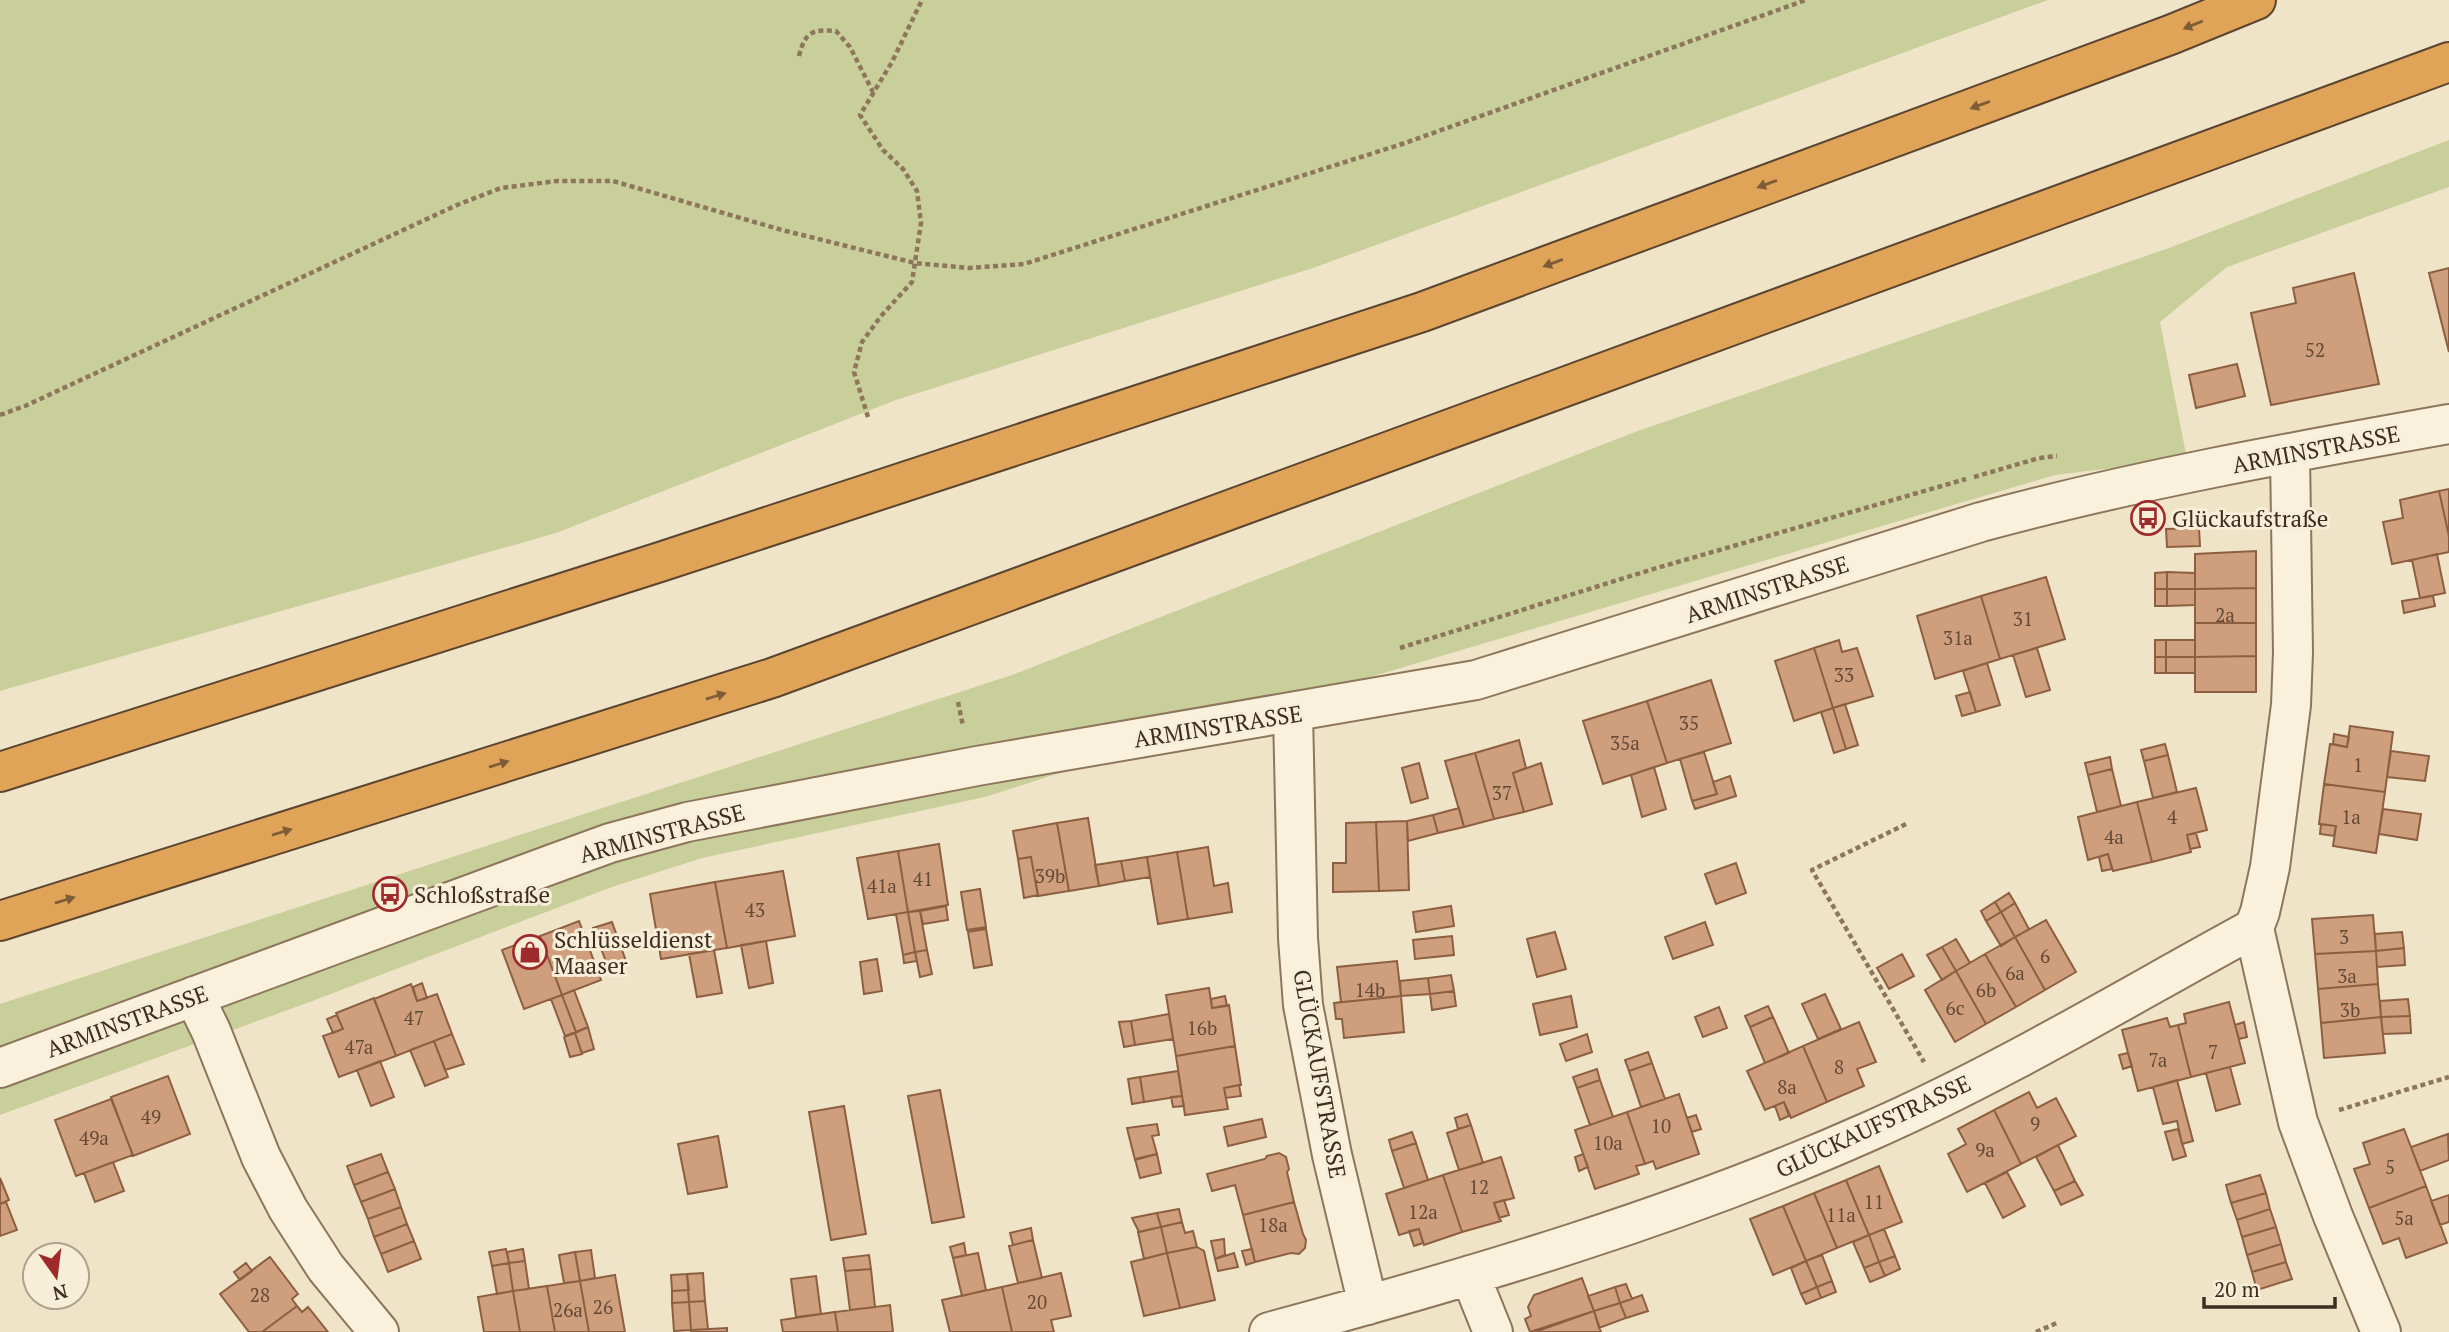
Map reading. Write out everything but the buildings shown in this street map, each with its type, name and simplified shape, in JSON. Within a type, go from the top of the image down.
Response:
[{"type":"highway","points":[[0,772],[660,562],[1422,312],[2169,35],[2256,0]]},
{"type":"highway","points":[[0,921],[772,678],[2449,62]]},
{"type":"street","name":"ARMINSTRASSE","points":[[0,1068],[584,852],[687,822],[977,766],[1476,680],[2056,501],[2449,424]]},
{"type":"street","points":[[2290,454],[2294,652],[2291,705],[2272,855],[2254,928],[2298,1122],[2381,1332]]},
{"type":"street","name":"GLÜCKAUFSTRASSE","points":[[1293,713],[1298,938],[1303,1005],[1332,1155],[1368,1305]]},
{"type":"street","name":"GLÜCKAUFSTRASSE","points":[[1269,1332],[1470,1275],[1747,1183],[1873,1130],[1943,1096],[2254,928]]},
{"type":"street","points":[[194,996],[211,1031],[261,1157],[288,1209],[326,1268],[379,1332]]},
{"type":"street","points":[[1470,1275],[1493,1332]]},
{"type":"path","points":[[868,417],[853,372],[862,342],[912,282],[921,223],[918,191],[903,169],[883,150],[860,116],[892,62],[922,0]]},
{"type":"path","points":[[0,415],[38,400],[457,205],[501,188],[557,181],[613,181],[782,230],[915,263],[969,268],[1024,264],[1405,143],[1806,0]]},
{"type":"path","points":[[799,56],[802,43],[808,34],[820,30],[836,32],[850,47],[873,92]]},
{"type":"path","points":[[958,702],[965,736]]},
{"type":"path","points":[[1906,824],[1812,870],[1943,1096]]},
{"type":"path","points":[[2298,1122],[2449,1077]]},
{"type":"path","points":[[2036,1332],[2059,1322]]},
{"type":"green space","points":[[0,0],[2048,0],[1313,268],[896,400],[556,533],[0,691]]},
{"type":"green space","points":[[2449,140],[2449,187],[2227,267],[2160,322],[2187,459],[2055,475],[1231,718],[985,797],[702,858],[612,887],[307,1003],[0,1115],[0,1004],[1012,675],[1635,432],[2169,248]]},
{"type":"place","name":"Glückaufstraße","points":[[2148,518]]},
{"type":"place","name":"Schloßstraße","points":[[390,894]]},
{"type":"place","name":"Schlüsseldienst Maaser","points":[[530,952]]}]
